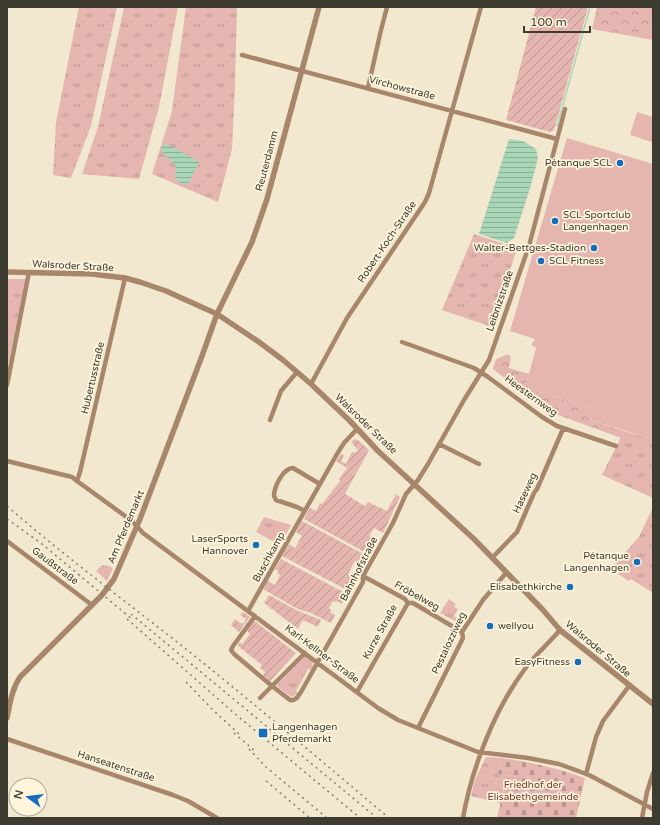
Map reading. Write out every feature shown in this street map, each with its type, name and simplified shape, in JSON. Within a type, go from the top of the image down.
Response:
[{"type":"street","name":"Reuterdamm","points":[[217,314],[252,242],[267,199],[319,7]]},
{"type":"street","points":[[368,88],[387,7]]},
{"type":"street","name":"Robert-Koch-Straße","points":[[310,384],[347,318],[425,202],[429,193],[481,7]]},
{"type":"street","name":"Virchowstraße","points":[[242,55],[557,139]]},
{"type":"street","name":"Leibnizstraße","points":[[414,483],[428,464],[489,360],[529,246],[565,108]]},
{"type":"street","name":"Walsroder Straße","points":[[7,272],[92,274],[125,278],[154,286],[217,314],[259,342],[297,372],[378,451],[474,539],[543,610],[560,630],[653,704]]},
{"type":"street","points":[[7,385],[29,272]]},
{"type":"street","name":"Hubertusstraße","points":[[77,481],[125,278]]},
{"type":"street","name":"Am Pferdemarkt","points":[[7,718],[12,692],[20,677],[110,585],[136,526],[200,362],[217,314]]},
{"type":"street","name":"Heesternweg","points":[[402,342],[474,368],[482,372],[542,417],[563,428],[616,446]]},
{"type":"street","points":[[270,420],[280,391],[297,372]]},
{"type":"street","name":"Haseweg","points":[[492,558],[517,532],[563,428]]},
{"type":"street","name":"Buschkamp","points":[[248,611],[344,443],[357,429]]},
{"type":"street","points":[[439,444],[479,464]]},
{"type":"street","name":"Karl-Kellner-Straße","points":[[7,461],[72,477],[130,520],[143,533],[388,714],[449,741],[482,752],[548,761],[586,774],[653,809]]},
{"type":"street","points":[[305,511],[276,500],[274,496],[275,488],[286,470],[289,468],[293,468],[320,484]]},
{"type":"street","name":"Bahnhofstraße","points":[[272,686],[288,699],[293,700],[301,692],[363,582],[363,576],[395,520],[406,494],[414,483]]},
{"type":"street","name":"Gaußstraße","points":[[7,541],[92,605]]},
{"type":"street","name":"Pestalozziweg","points":[[418,728],[463,638],[462,632],[483,600],[506,573]]},
{"type":"street","name":"Fröbelweg","points":[[363,576],[405,599],[408,603],[412,603],[462,632]]},
{"type":"street","name":"Kurze Straße","points":[[357,692],[408,603]]},
{"type":"street","points":[[255,616],[233,646],[232,650],[272,686]]},
{"type":"street","points":[[463,818],[469,786],[498,712],[514,684],[537,653],[560,630]]},
{"type":"street","points":[[260,698],[305,652]]},
{"type":"street","points":[[586,774],[596,737],[603,721],[629,686]]},
{"type":"street","name":"Hanseatenstraße","points":[[7,739],[173,795],[188,801],[217,818]]},
{"type":"street","points":[[642,818],[644,803],[653,773]]},
{"type":"green space","points":[[79,7],[117,7],[91,126],[71,178],[53,175],[56,122]]},
{"type":"green space","points":[[124,7],[178,7],[159,107],[139,179],[82,174],[98,127]]},
{"type":"green space","points":[[186,7],[237,7],[232,149],[218,202],[152,174],[172,111]]},
{"type":"green space","points":[[536,7],[588,7],[555,127],[553,131],[550,132],[506,120]]},
{"type":"green space","points":[[597,7],[653,7],[653,40],[592,29]]},
{"type":"green space","points":[[637,112],[653,117],[652,142],[630,135]]},
{"type":"green space","name":"Walter-Bettges-Stadion","points":[[567,138],[653,164],[653,439],[590,420],[593,408],[525,388],[536,348],[531,345],[535,339],[510,331]]},
{"type":"green space","points":[[474,234],[517,248],[492,327],[442,310]]},
{"type":"green space","points":[[7,279],[26,279],[7,370]]},
{"type":"green space","points":[[508,354],[511,357],[509,368],[529,374],[525,388],[593,408],[590,420],[624,431],[621,438],[545,410],[493,369],[496,359]]},
{"type":"green space","points":[[624,431],[653,439],[653,498],[602,475]]},
{"type":"green space","points":[[355,439],[369,450],[345,494],[365,506],[368,502],[387,511],[396,494],[400,497],[383,533],[374,528],[369,536],[378,541],[370,555],[304,519],[310,508],[316,511],[320,503],[322,504],[340,481],[339,479],[347,468],[336,461],[341,454],[344,455],[341,461],[346,464],[352,452],[355,453],[358,450],[351,442]]},
{"type":"green space","points":[[653,507],[653,593],[631,579],[629,581],[627,580],[611,568],[639,537]]},
{"type":"green space","points":[[264,517],[291,525],[280,545],[256,532]]},
{"type":"green space","points":[[302,521],[369,557],[363,566],[355,561],[348,574],[356,579],[349,591],[282,556],[289,544],[295,548],[302,536],[296,532]]},
{"type":"green space","points":[[281,559],[347,594],[342,604],[337,601],[333,601],[329,608],[331,610],[330,612],[335,615],[331,623],[311,613],[298,609],[263,589],[268,581],[275,585],[280,575],[277,573],[279,571],[275,569]]},
{"type":"green space","points":[[106,565],[113,568],[107,581],[96,571],[101,566]]},
{"type":"green space","points":[[269,595],[296,610],[321,620],[318,627],[303,620],[298,629],[264,603]]},
{"type":"green space","points":[[449,599],[456,604],[454,607],[458,609],[454,616],[459,619],[457,622],[440,613]]},
{"type":"green space","points":[[243,612],[250,617],[239,632],[231,625],[235,619],[240,623],[244,623],[246,619],[240,615]]},
{"type":"green space","points":[[253,620],[296,653],[270,681],[263,675],[265,672],[260,668],[262,665],[238,646],[239,642],[242,644],[250,634],[246,630]]},
{"type":"green space","points":[[305,656],[312,661],[313,666],[311,670],[308,669],[296,691],[298,693],[291,697],[278,687],[277,683],[280,682]]},
{"type":"green space","points":[[486,757],[501,758],[497,773],[507,776],[500,803],[471,796],[475,780]]},
{"type":"green space","name":"Friedhof der Elisabethgemeinde","points":[[501,758],[522,761],[564,771],[585,778],[576,818],[497,818],[507,776],[497,773]]},
{"type":"shaded area","points":[[509,139],[523,141],[536,149],[538,158],[514,238],[507,243],[479,234]]},
{"type":"shaded area","points":[[164,144],[173,147],[198,161],[199,163],[188,184],[182,184],[175,179],[176,166],[161,151]]},
{"type":"waterway","points":[[557,126],[590,7]]},
{"type":"railway","points":[[7,506],[70,558],[231,685],[389,818]]},
{"type":"railway","points":[[7,519],[42,544],[133,620]]},
{"type":"railway","points":[[131,614],[377,818]]},
{"type":"railway","points":[[127,619],[234,713],[360,818]]},
{"type":"railway","points":[[186,682],[239,734]]},
{"type":"railway","points":[[234,733],[255,751]]},
{"type":"railway","points":[[249,749],[266,767],[327,818]]},
{"type":"railway","points":[[266,781],[310,818]]},
{"type":"place","name":"Pétanque SCL","points":[[620,163]]},
{"type":"place","name":"SCL Sportclub Langenhagen","points":[[555,221]]},
{"type":"place","name":"Walter-Bettges-Stadion","points":[[594,248]]},
{"type":"place","name":"SCL Fitness","points":[[541,261]]},
{"type":"place","name":"LaserSports Hannover","points":[[256,545]]},
{"type":"place","name":"Pétanque Langenhagen","points":[[637,562]]},
{"type":"place","name":"Elisabethkirche","points":[[570,587]]},
{"type":"place","name":"wellyou","points":[[490,626]]},
{"type":"place","name":"EasyFitness","points":[[578,662]]},
{"type":"place","name":"Langenhagen Pferdemarkt","points":[[263,733]]}]
